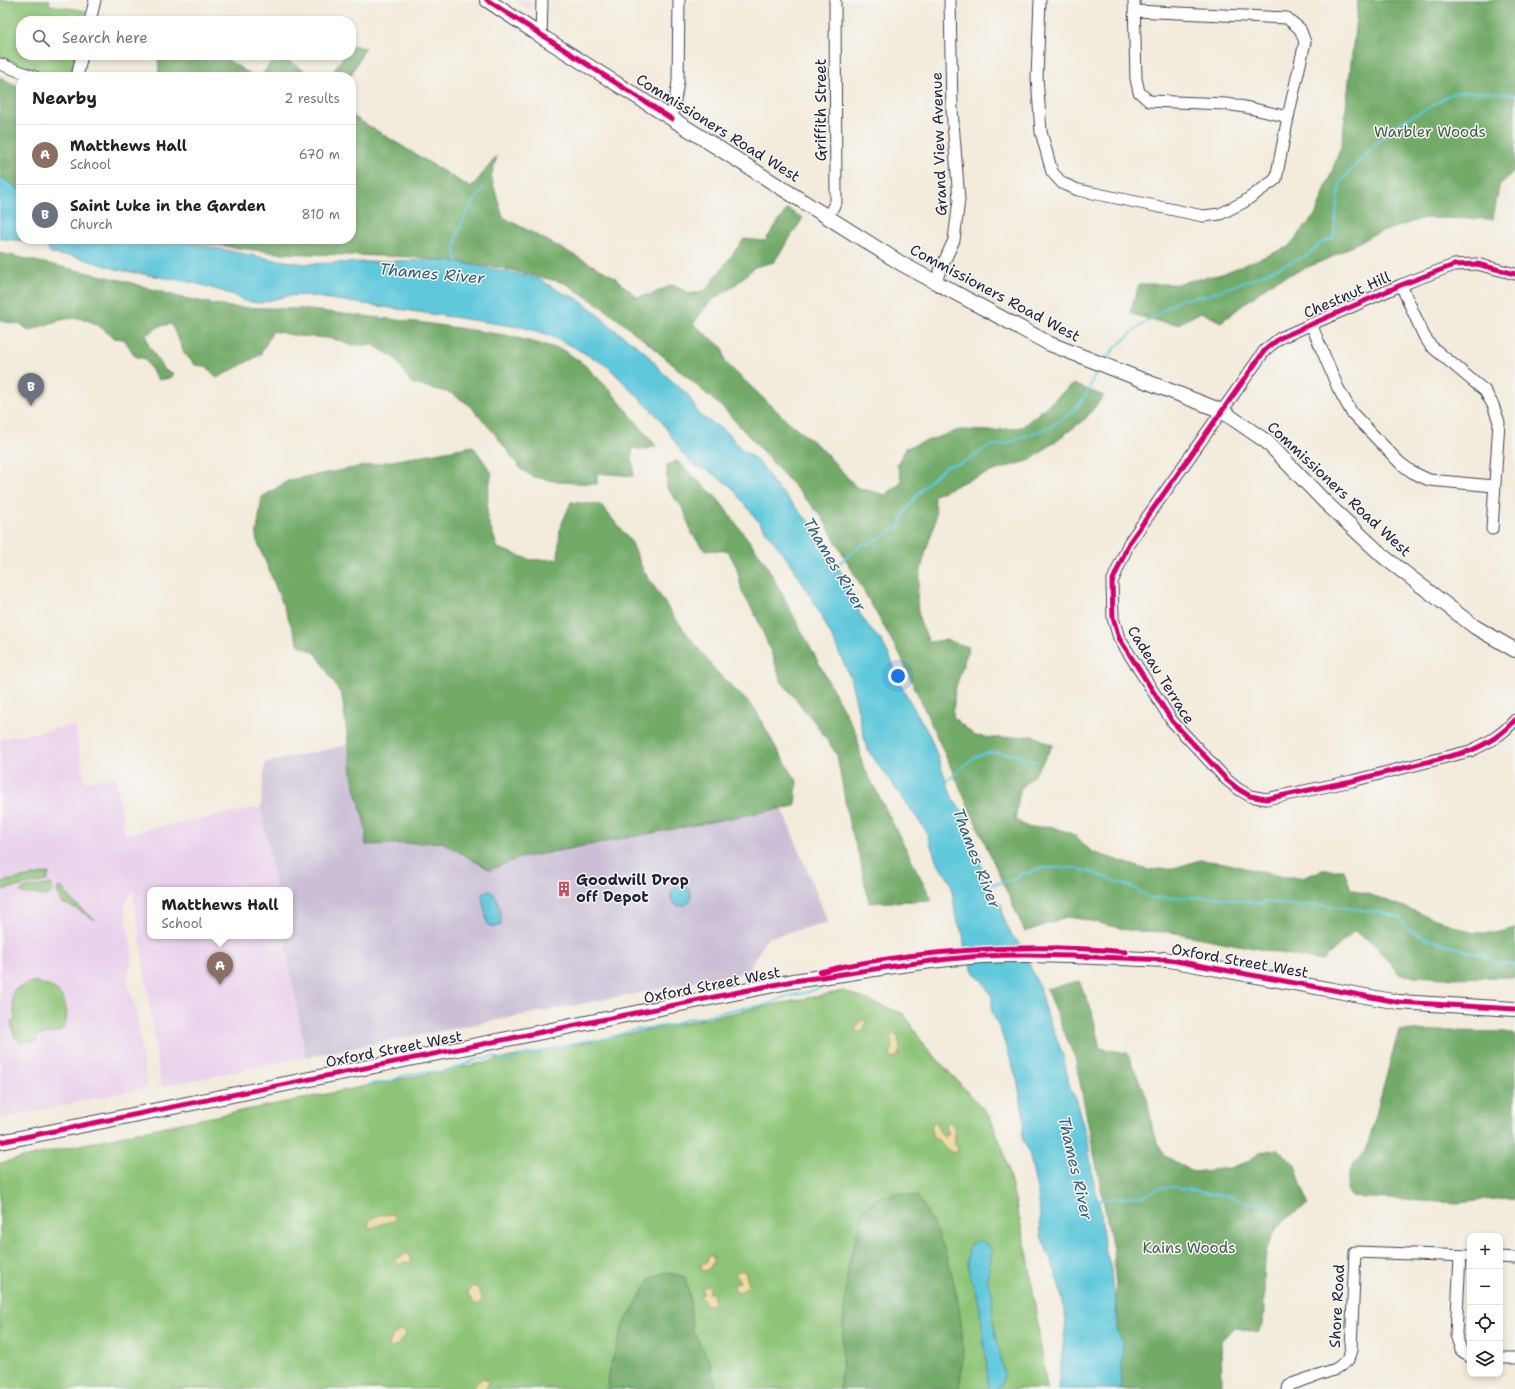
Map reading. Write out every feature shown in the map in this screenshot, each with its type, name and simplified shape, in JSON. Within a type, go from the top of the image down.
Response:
[{"type":"main road","name":"Commissioners Road West","points":[[486,0],[902,264],[1050,344],[1222,411],[1267,442],[1325,502],[1384,557],[1476,627],[1515,650]]},
{"type":"main road","name":"Oxford Street West","points":[[0,1142],[829,973],[982,956],[1093,953],[1171,960],[1398,1002],[1515,1009]]},
{"type":"street","points":[[91,16],[95,0]]},
{"type":"street","points":[[541,36],[542,0]]},
{"type":"street","points":[[672,119],[678,82],[679,0]]},
{"type":"street","name":"Griffith Street","points":[[827,217],[836,202],[835,0]]},
{"type":"street","name":"Grand View Avenue","points":[[935,282],[954,240],[959,200],[952,109],[950,0]]},
{"type":"street","points":[[1040,0],[1037,77],[1041,132],[1052,172],[1062,183],[1078,190],[1203,216],[1220,214],[1244,202],[1276,179],[1305,42],[1300,29],[1288,18],[1134,6],[1136,79],[1139,92],[1149,101],[1226,104],[1288,117]]},
{"type":"street","points":[[78,72],[81,60]]},
{"type":"street","points":[[0,64],[22,72]]},
{"type":"street","name":"Chestnut Hill","points":[[1222,411],[1265,350],[1280,338],[1401,285],[1454,265],[1477,264],[1515,274]]},
{"type":"street","points":[[1401,285],[1424,336],[1431,346],[1485,392],[1493,405],[1499,422],[1492,529]]},
{"type":"street","points":[[1311,324],[1338,388],[1352,413],[1400,463],[1412,472],[1429,480],[1494,486]]},
{"type":"street","name":"Cadeau Terrace","points":[[1222,411],[1129,543],[1112,582],[1113,618],[1120,638],[1172,721],[1209,762],[1238,789],[1250,796],[1266,799],[1352,781],[1470,751],[1485,745],[1504,733],[1515,720]]},
{"type":"street","name":"Shore Road","points":[[1288,1389],[1289,1385],[1336,1369],[1348,1360],[1350,1350],[1355,1252],[1465,1256]]},
{"type":"street","points":[[1465,1256],[1456,1334],[1461,1350],[1467,1355]]},
{"type":"street","points":[[1503,1257],[1515,1258]]},
{"type":"street","points":[[1503,1358],[1515,1358]]},
{"type":"shaded area","points":[[515,0],[530,0],[530,10]]},
{"type":"shaded area","points":[[75,725],[85,782],[116,777],[125,834],[261,807],[275,887],[147,887],[147,939],[285,939],[306,1057],[161,1087],[133,890],[124,906],[133,955],[127,979],[136,1009],[147,1087],[0,1119],[0,739]]},
{"type":"shaded area","points":[[348,745],[353,779],[366,829],[366,845],[442,842],[490,870],[520,858],[782,808],[828,922],[767,938],[747,972],[306,1057],[285,939],[293,939],[293,887],[275,887],[261,807],[265,763]]},
{"type":"green space","points":[[0,0],[50,0],[49,5],[86,11],[85,16],[16,16],[16,60],[75,60],[72,72],[32,72],[0,61]]},
{"type":"green space","name":"Warbler Woods","points":[[1358,0],[1515,0],[1515,169],[1499,187],[1493,219],[1424,218],[1372,235],[1332,257],[1274,281],[1221,322],[1201,312],[1178,324],[1154,321],[1130,313],[1139,284],[1176,284],[1222,274],[1288,247],[1316,214],[1342,144]]},
{"type":"green space","points":[[356,46],[365,48],[353,72],[333,72],[341,60],[356,60]]},
{"type":"green space","points":[[158,60],[228,60],[247,72],[159,72]]},
{"type":"green space","points":[[273,60],[286,60],[307,72],[264,72]]},
{"type":"green space","points":[[0,77],[16,85],[16,195],[0,188]]},
{"type":"green space","points":[[356,118],[471,188],[497,156],[491,177],[503,217],[613,276],[637,297],[652,294],[672,285],[691,294],[706,290],[744,239],[765,241],[787,209],[803,218],[774,262],[755,267],[734,286],[709,303],[693,324],[723,348],[725,362],[782,416],[823,450],[856,487],[885,495],[902,482],[897,464],[906,448],[959,430],[992,431],[1022,427],[1073,384],[1104,396],[1085,419],[1031,460],[968,480],[933,496],[936,513],[935,521],[926,550],[918,587],[918,609],[921,623],[929,642],[946,640],[969,647],[955,690],[953,717],[975,736],[994,738],[1034,736],[1053,745],[1037,771],[1020,790],[1015,820],[1030,828],[1050,826],[1075,835],[1092,852],[1148,870],[1174,868],[1200,860],[1224,863],[1284,877],[1305,877],[1322,870],[1344,870],[1351,889],[1377,897],[1473,933],[1496,933],[1515,928],[1515,977],[1444,978],[1400,975],[1373,943],[1354,931],[1322,961],[1170,932],[1132,931],[1087,920],[1066,917],[1025,932],[901,657],[822,517],[725,410],[649,344],[601,306],[565,283],[502,268],[416,257],[277,253],[207,244],[356,244]]},
{"type":"green space","points":[[0,253],[125,281],[179,297],[230,307],[301,309],[424,323],[505,335],[564,350],[586,366],[609,389],[656,446],[643,450],[633,448],[633,476],[597,473],[597,484],[559,482],[534,477],[522,470],[494,433],[468,404],[451,393],[411,383],[395,358],[373,345],[349,345],[342,341],[327,338],[298,336],[273,331],[260,355],[217,378],[207,367],[195,365],[185,354],[171,324],[160,326],[146,335],[148,344],[164,370],[173,373],[170,378],[158,380],[145,359],[135,356],[124,339],[113,338],[93,322],[73,318],[53,322],[29,331],[21,324],[0,320]]},
{"type":"green space","points":[[473,446],[492,473],[488,490],[487,518],[498,548],[531,560],[558,559],[560,528],[571,502],[601,505],[632,543],[643,570],[675,618],[715,670],[755,709],[776,748],[797,781],[795,806],[520,858],[490,870],[442,842],[366,845],[366,829],[353,779],[342,696],[316,653],[299,645],[256,538],[262,497],[289,480]]},
{"type":"green space","points":[[677,461],[717,498],[765,562],[857,735],[862,763],[932,900],[869,903],[860,859],[849,823],[837,755],[816,724],[781,681],[756,616],[742,592],[737,568],[728,551],[704,550],[692,534],[684,510],[667,488],[667,465]]},
{"type":"green space","points":[[49,873],[47,881],[0,890],[0,882]]},
{"type":"green space","points":[[51,884],[53,891],[48,896],[20,892],[22,889]]},
{"type":"green space","points":[[59,887],[62,888],[72,901],[95,920],[77,909],[60,902],[57,890]]},
{"type":"green space","name":"Kains Woods","points":[[1079,981],[1092,1011],[1100,1048],[1127,1053],[1147,1098],[1153,1132],[1164,1155],[1193,1172],[1230,1168],[1247,1162],[1260,1153],[1276,1149],[1294,1163],[1308,1204],[1282,1222],[1270,1239],[1267,1248],[1265,1267],[1264,1316],[1258,1333],[1234,1327],[1221,1341],[1222,1389],[1115,1389],[1117,1381],[1118,1317],[1113,1249],[1075,1058],[1046,989]]},
{"type":"green space","points":[[32,982],[50,987],[60,994],[65,1004],[67,1016],[66,1021],[61,1031],[36,1036],[37,1041],[20,1042],[14,1036],[11,1021],[15,1020],[12,996],[14,990]]},
{"type":"green space","points":[[843,991],[904,1014],[924,1045],[989,1115],[1004,1152],[1028,1256],[1047,1389],[0,1389],[0,1163],[156,1128]]},
{"type":"green space","points":[[1399,1030],[1506,1032],[1515,1035],[1515,1200],[1505,1198],[1457,1203],[1353,1197],[1347,1190],[1348,1177],[1352,1168],[1357,1160],[1366,1151]]},
{"type":"green space","points":[[901,1193],[918,1197],[937,1232],[951,1270],[956,1290],[962,1330],[963,1354],[959,1389],[839,1389],[842,1366],[843,1323],[848,1266],[864,1208],[879,1197]]},
{"type":"green space","points":[[665,1272],[685,1277],[690,1297],[692,1329],[710,1362],[716,1389],[607,1389],[608,1374],[623,1326],[650,1279]]},
{"type":"sand","points":[[861,1020],[864,1020],[866,1023],[863,1030],[858,1032],[855,1030]]},
{"type":"sand","points":[[894,1033],[898,1036],[900,1048],[898,1056],[892,1058],[890,1054],[893,1047],[890,1037]]},
{"type":"sand","points":[[933,1122],[937,1122],[939,1131],[945,1138],[949,1132],[945,1127],[946,1122],[950,1122],[952,1124],[955,1132],[954,1143],[958,1149],[956,1153],[946,1148],[933,1137],[931,1130]]},
{"type":"sand","points":[[393,1214],[396,1219],[392,1222],[368,1228],[370,1219],[379,1215]]},
{"type":"sand","points":[[407,1253],[411,1260],[409,1263],[405,1262],[399,1265],[395,1263],[397,1259]]},
{"type":"sand","points":[[709,1256],[713,1256],[714,1261],[708,1270],[703,1271],[700,1265],[706,1262]]},
{"type":"sand","points":[[745,1271],[749,1284],[741,1292],[734,1291],[733,1288],[735,1283],[740,1282],[735,1273]]},
{"type":"sand","points":[[472,1286],[478,1288],[482,1301],[476,1305],[467,1293]]},
{"type":"sand","points":[[708,1286],[710,1288],[708,1293],[713,1293],[714,1302],[711,1305],[707,1305],[700,1296],[703,1294],[702,1288]]},
{"type":"sand","points":[[400,1330],[404,1331],[406,1335],[395,1347],[389,1347],[392,1336]]},
{"type":"sand","points":[[483,1378],[488,1380],[489,1383],[485,1389],[474,1389],[475,1384]]},
{"type":"water","points":[[0,176],[16,187],[16,240],[0,238]]},
{"type":"water","name":"Thames River","points":[[41,244],[194,244],[305,264],[427,260],[458,262],[537,278],[563,293],[576,298],[644,351],[663,373],[688,395],[700,416],[727,432],[741,449],[753,457],[764,468],[773,483],[815,528],[827,556],[837,564],[860,614],[871,630],[881,640],[890,657],[901,686],[930,736],[953,800],[965,814],[967,826],[980,858],[984,887],[1001,904],[1004,919],[1012,936],[1025,948],[1030,966],[1041,991],[1043,1004],[1063,1055],[1070,1088],[1075,1098],[1088,1142],[1093,1179],[1101,1212],[1104,1247],[1111,1267],[1112,1286],[1116,1298],[1117,1331],[1123,1342],[1120,1389],[1058,1389],[1066,1321],[1055,1270],[1041,1236],[1039,1200],[1029,1152],[1022,1138],[1024,1118],[1017,1079],[1001,1032],[992,1012],[992,997],[983,982],[974,973],[965,954],[963,934],[956,919],[951,883],[936,860],[925,829],[867,749],[850,677],[813,600],[788,560],[731,486],[710,472],[694,465],[683,454],[660,419],[607,366],[570,345],[546,334],[526,328],[304,295],[287,296],[259,303],[244,301],[234,295],[195,283],[119,270],[78,257],[67,255],[61,256],[51,253],[47,247]]},
{"type":"water","points":[[677,886],[685,886],[691,892],[691,900],[685,906],[677,906],[671,900],[671,892]]},
{"type":"water","points":[[490,890],[496,897],[501,916],[501,925],[495,927],[488,925],[482,897],[483,892]]},
{"type":"water","points":[[980,1240],[989,1246],[992,1251],[987,1280],[992,1293],[993,1320],[1004,1374],[1002,1385],[996,1389],[989,1388],[980,1309],[968,1262],[970,1244]]},
{"type":"waterway","points":[[1105,360],[1116,347],[1137,328],[1179,300],[1208,295],[1252,279],[1308,255],[1321,243],[1333,238],[1340,182],[1388,131],[1390,132],[1394,127],[1454,93],[1475,92],[1515,95]]},
{"type":"waterway","name":"Thames River","points":[[458,263],[455,251],[461,225],[474,201],[484,187]]},
{"type":"waterway","name":"Thames River","points":[[836,566],[864,543],[869,544],[899,527],[903,515],[914,499],[929,481],[948,465],[959,464],[972,458],[989,446],[1007,444],[1050,427],[1069,415],[1085,397],[1098,368]]},
{"type":"waterway","points":[[945,783],[966,764],[982,754],[1010,754],[1038,762]]},
{"type":"waterway","name":"Thames River","points":[[983,887],[1014,879],[1023,873],[1029,873],[1039,868],[1074,868],[1088,871],[1134,888],[1150,898],[1213,897],[1261,904],[1265,902],[1301,906],[1315,904],[1384,913],[1400,918],[1409,930],[1431,940],[1481,955],[1498,963],[1515,965]]},
{"type":"waterway","points":[[369,1084],[389,1082],[403,1076],[424,1072],[448,1071],[478,1059],[492,1057],[511,1061],[521,1056],[549,1051],[555,1047],[589,1040],[602,1040],[633,1030],[673,1025],[685,1019],[698,1018],[731,1010],[766,1005],[785,997],[809,992],[833,982]]},
{"type":"waterway","name":"Thames River","points":[[1097,1203],[1101,1199],[1130,1196],[1142,1197],[1156,1189],[1174,1187],[1226,1196],[1247,1202],[1272,1205],[1275,1214]]},
{"type":"cycle path","points":[[487,0],[672,119]]},
{"type":"cycle path","points":[[1515,274],[1477,264],[1454,265],[1401,285],[1280,338],[1265,350],[1129,543],[1112,582],[1113,618],[1119,638],[1172,721],[1227,780],[1250,796],[1266,799],[1352,781],[1470,751],[1494,738],[1515,720]]},
{"type":"cycle path","points":[[820,972],[907,956],[989,949],[1071,948],[1126,952]]},
{"type":"cycle path","points":[[0,1142],[793,981],[911,964],[983,956],[1054,955],[1171,960]]},
{"type":"cycle path","points":[[1165,959],[1398,1002],[1515,1009]]},
{"type":"place","name":"Saint Luke in the Garden","points":[[31,406]]},
{"type":"place","name":"Goodwill Drop off Depot","points":[[564,889]]},
{"type":"place","name":"Matthews Hall","points":[[220,985]]}]
